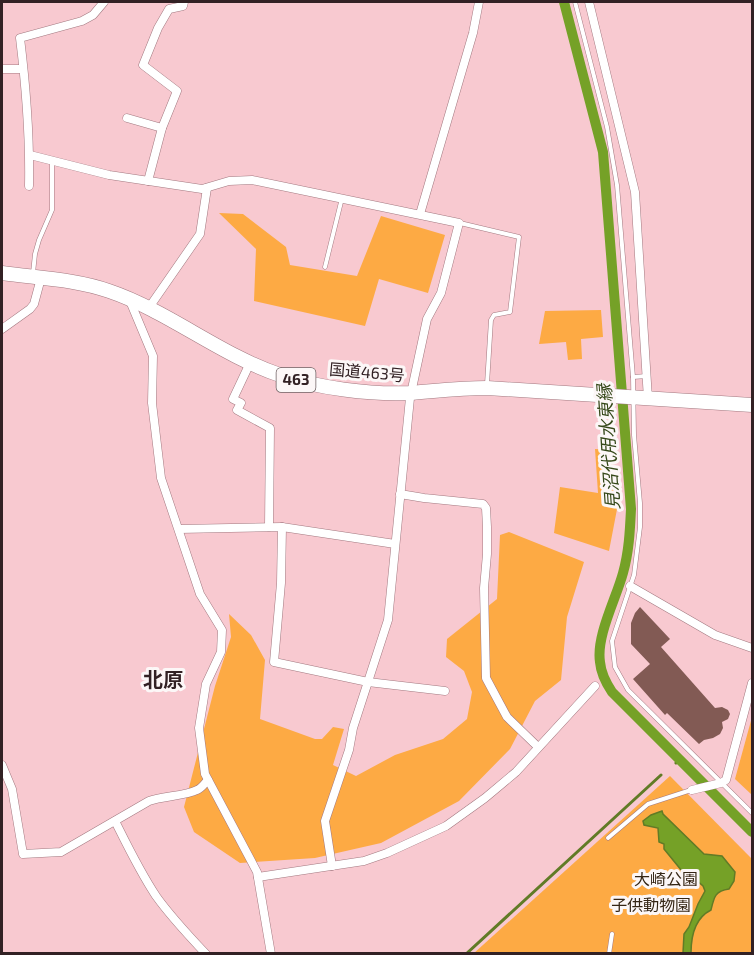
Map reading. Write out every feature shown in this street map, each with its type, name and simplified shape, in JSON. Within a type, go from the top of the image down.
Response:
[{"type":"highway","name":"国道463号","points":[[2,273],[72,282],[108,291],[148,309],[250,363],[291,378],[346,390],[411,393],[487,388],[753,405]]},
{"type":"street","points":[[29,186],[30,155],[20,38],[82,21],[93,15],[104,2]]},
{"type":"street","points":[[148,181],[162,128],[177,91],[143,65],[158,28],[169,9],[183,6],[184,2]]},
{"type":"street","points":[[420,214],[473,33],[479,2]]},
{"type":"street","points":[[589,2],[635,192],[648,399]]},
{"type":"street","points":[[2,69],[24,69]]},
{"type":"street","points":[[127,118],[162,128]]},
{"type":"street","points":[[30,155],[109,175],[202,189],[230,181],[252,180],[459,223],[441,293],[427,319],[411,393],[388,620],[325,821],[332,866]]},
{"type":"street","points":[[148,309],[200,234],[207,188]]},
{"type":"street","points":[[2,329],[34,304],[37,278]]},
{"type":"street","points":[[129,300],[153,356],[152,403],[162,478],[201,594],[222,630],[221,652],[206,684],[199,728],[205,774],[257,872],[271,954]]},
{"type":"street","points":[[250,363],[233,399],[241,403],[237,410],[270,428],[269,528]]},
{"type":"street","points":[[400,494],[483,504],[486,508],[488,527],[484,588],[486,678],[507,717],[538,747]]},
{"type":"street","points":[[178,529],[282,527],[395,544]]},
{"type":"street","points":[[282,527],[281,582],[274,662],[368,682],[445,692]]},
{"type":"street","points":[[630,586],[715,635],[753,648]]},
{"type":"street","points":[[692,790],[726,780],[753,683]]},
{"type":"street","points":[[258,877],[364,861],[446,826],[516,772],[595,686]]},
{"type":"street","points":[[2,765],[12,789],[23,854],[62,852],[149,801],[192,792],[200,789],[208,780]]},
{"type":"street","points":[[115,821],[136,864],[157,896],[180,927],[206,954]]},
{"type":"lane","points":[[575,2],[607,127],[617,185],[633,377],[632,397],[640,527],[634,575],[612,641],[615,667],[628,690],[753,813]]},
{"type":"lane","points":[[37,278],[35,254],[52,210],[52,160]]},
{"type":"lane","points":[[325,267],[342,198]]},
{"type":"lane","points":[[459,223],[519,237],[510,312],[494,315],[491,320],[487,388]]},
{"type":"lane","points":[[633,377],[647,376]]},
{"type":"lane","points":[[608,838],[648,804],[692,790]]},
{"type":"lane","points":[[609,954],[612,934]]},
{"type":"green space","points":[[219,213],[243,214],[286,247],[290,265],[357,276],[381,216],[445,235],[428,293],[379,279],[365,326],[254,301],[256,249]]},
{"type":"green space","points":[[601,310],[603,337],[581,339],[582,359],[568,360],[566,342],[539,344],[545,311]]},
{"type":"green space","points":[[595,449],[610,450],[618,504],[609,551],[554,533],[560,487],[598,493]]},
{"type":"green space","points":[[509,532],[584,562],[567,617],[561,680],[535,701],[510,749],[459,801],[381,843],[315,858],[240,863],[194,832],[184,807],[215,686],[231,637],[229,614],[251,635],[265,660],[260,719],[315,739],[322,739],[333,727],[344,729],[333,765],[356,776],[395,755],[443,739],[467,719],[472,692],[464,671],[446,657],[447,639],[497,599],[500,535]]},
{"type":"green space","points":[[752,717],[752,795],[735,779]]},
{"type":"green space","name":"大崎公園","points":[[670,776],[752,859],[752,953],[473,954]]},
{"type":"shaded area","points":[[662,811],[704,854],[722,856],[735,872],[734,881],[729,889],[718,893],[711,910],[698,923],[693,934],[691,953],[683,953],[684,934],[705,891],[703,886],[688,873],[682,871],[664,849],[664,844],[659,842],[658,828],[644,825],[643,821]]},
{"type":"building","points":[[640,607],[670,639],[661,647],[715,708],[722,707],[728,710],[730,714],[728,719],[722,722],[723,728],[720,734],[699,744],[667,713],[665,715],[633,679],[650,664],[631,644],[631,623]]},
{"type":"waterway","name":"見沼代用水東縁","points":[[564,2],[603,152],[631,509],[625,565],[601,641],[601,670],[612,692],[752,832]]},
{"type":"waterway","name":"見沼代用水東縁","points":[[676,763],[680,760]]},
{"type":"waterway","points":[[466,954],[661,775]]},
{"type":"district","name":"北原","points":[[163,680]]},
{"type":"park label","name":"子供動物園","points":[[651,905]]}]
